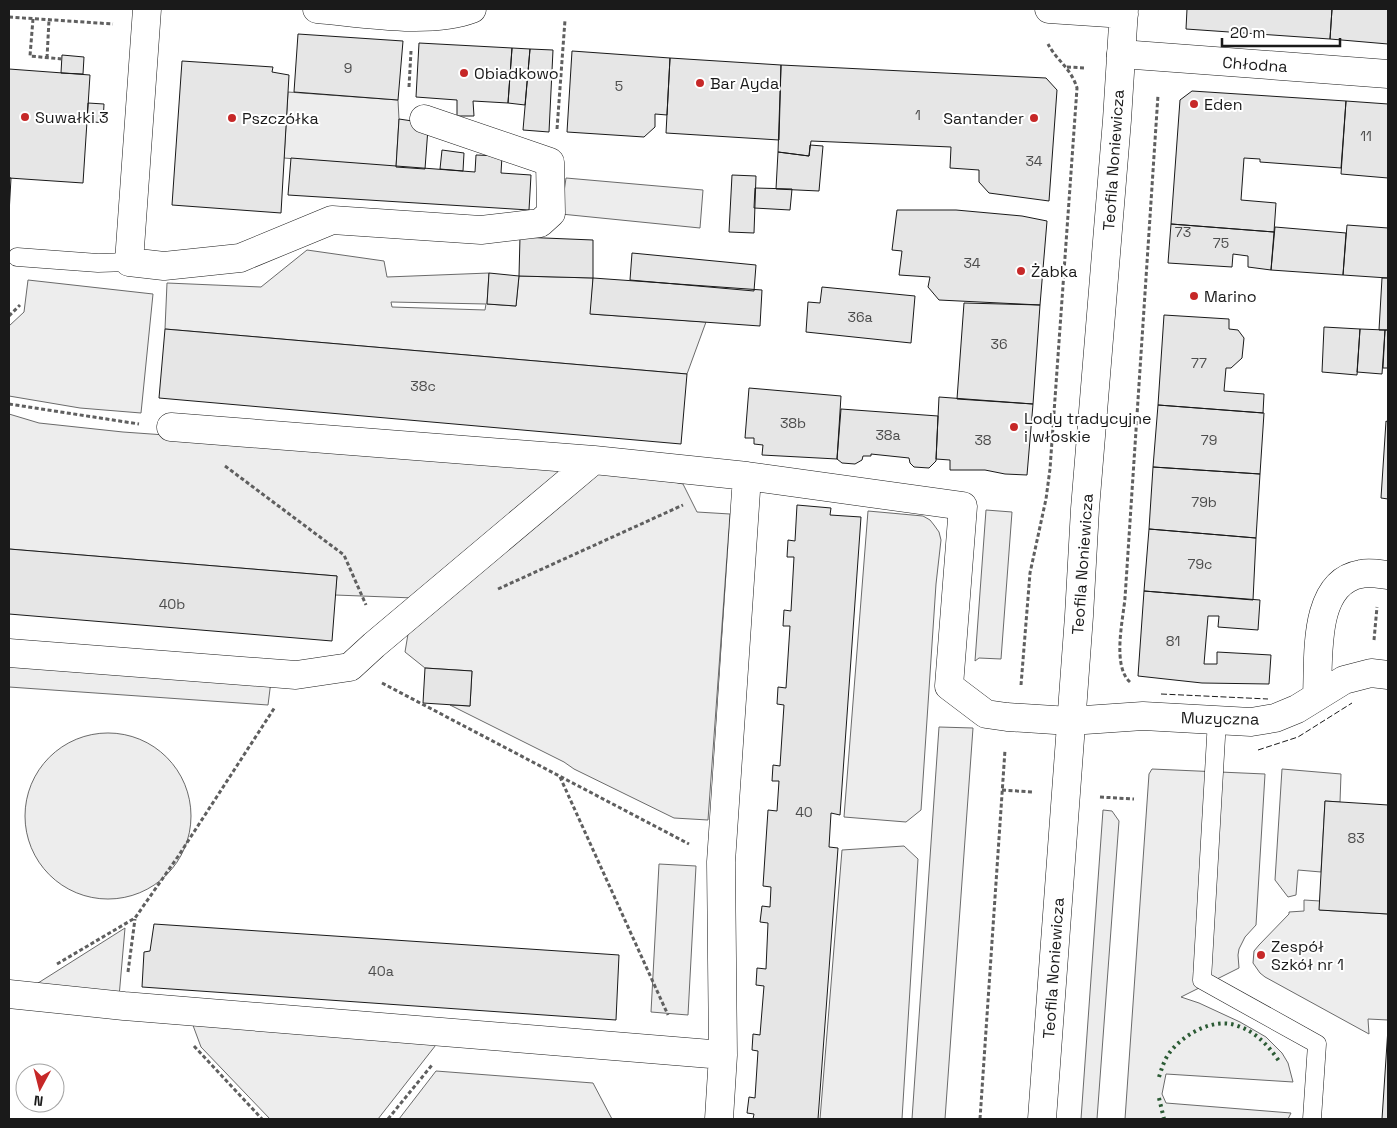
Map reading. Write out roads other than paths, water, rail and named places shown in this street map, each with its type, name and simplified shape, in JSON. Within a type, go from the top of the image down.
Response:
[{"type":"street","points":[[317,9],[424,18],[452,15],[472,9]]},
{"type":"street","points":[[1049,9],[1124,11]]},
{"type":"street","name":"Teofila Noniewicza","points":[[1042,1119],[1086,500],[1124,11]]},
{"type":"street","points":[[146,17],[130,262],[164,266],[240,258],[332,220],[481,230],[540,223],[552,212],[550,162],[424,119]]},
{"type":"street","name":"Chłodna","points":[[1121,54],[1388,74]]},
{"type":"street","points":[[171,427],[594,460],[747,476],[721,862],[723,1055],[719,1119]]},
{"type":"street","points":[[9,653],[296,675],[350,667],[594,460]]},
{"type":"street","name":"Muzyczna","points":[[747,476],[963,506],[949,686],[986,714],[1070,721],[1143,716],[1251,722],[1275,718],[1297,709],[1344,680],[1371,673],[1388,675]]},
{"type":"street","points":[[1317,696],[1321,616],[1327,601],[1335,589],[1348,578],[1361,574],[1383,587]]},
{"type":"street","points":[[9,994],[124,1006],[723,1055]]},
{"type":"lane","points":[[17,257],[98,263],[130,262]]},
{"type":"lane","points":[[1218,720],[1202,980],[1317,1044],[1312,1119]]},
{"type":"place","name":"Obiadkowo","points":[[464,73]]},
{"type":"place","name":"Bar Ayda","points":[[700,83]]},
{"type":"place","name":"Eden","points":[[1194,104]]},
{"type":"place","name":"Suwałki 3","points":[[25,117]]},
{"type":"place","name":"Pszczółka","points":[[232,118]]},
{"type":"place","name":"Santander","points":[[1034,118]]},
{"type":"place","name":"Żabka","points":[[1021,271]]},
{"type":"place","name":"Marino","points":[[1194,296]]},
{"type":"place","name":"Lody tradycyjne i włoskie","points":[[1014,427]]},
{"type":"place","name":"Zespół Szkół nr 1","points":[[1261,955]]}]
